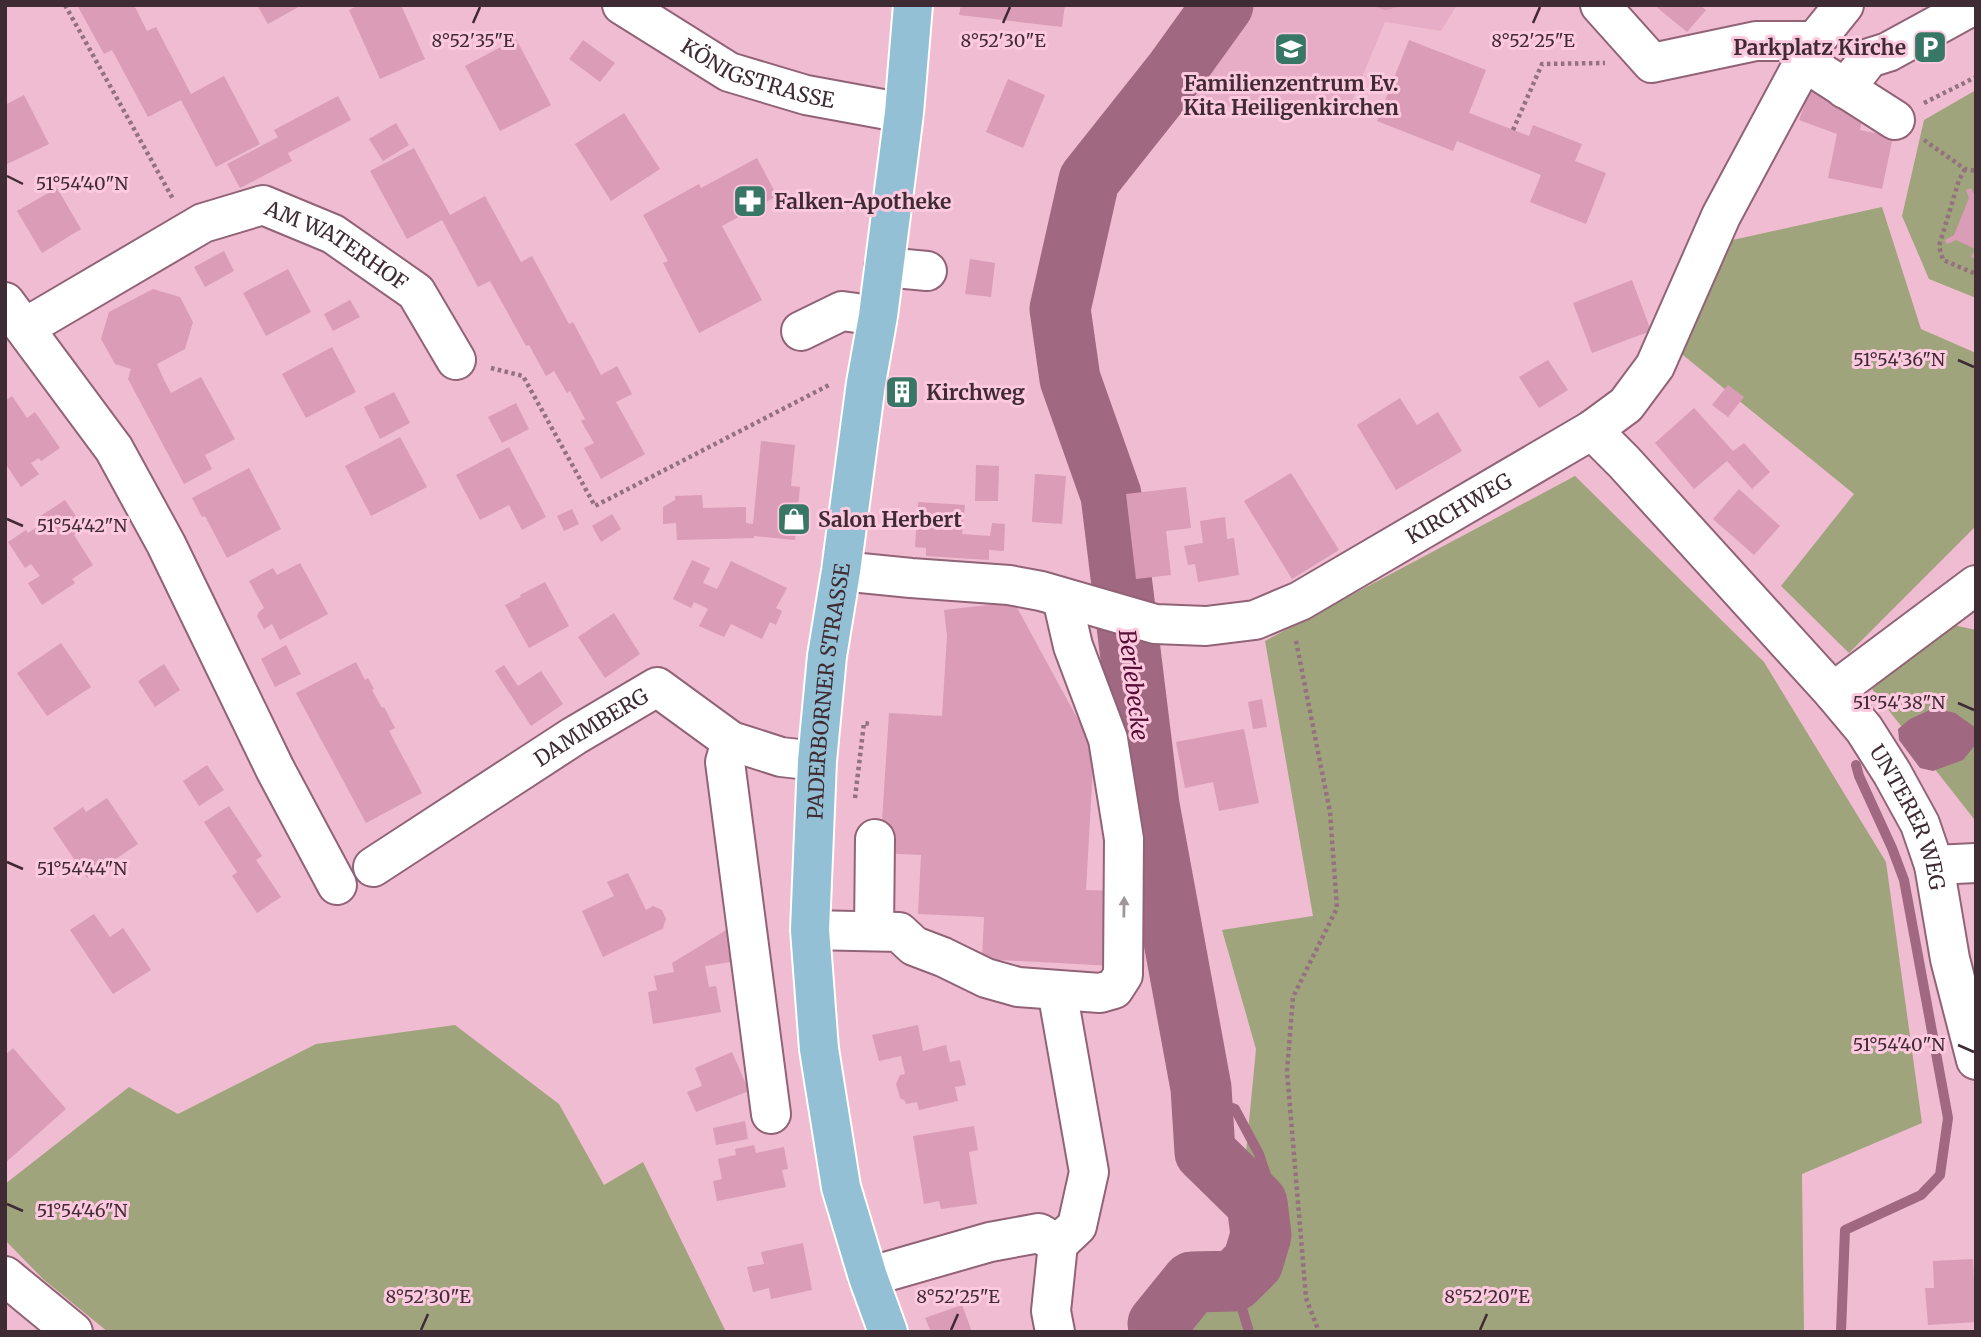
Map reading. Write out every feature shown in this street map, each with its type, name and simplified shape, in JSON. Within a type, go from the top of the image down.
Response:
[{"type":"main road","name":"PADERBORNER STRASSE","points":[[888,1332],[841,1187],[819,1049],[810,930],[817,761],[827,656],[878,316],[904,113],[913,5]]},
{"type":"street","name":"KÖNIGSTRASSE","points":[[622,5],[729,72],[806,95],[904,113]]},
{"type":"street","points":[[1600,5],[1653,63],[1756,41],[1824,31],[1868,58]]},
{"type":"street","points":[[1845,89],[1868,58],[1888,52],[1974,5]]},
{"type":"street","points":[[1824,31],[1845,89],[1908,113]]},
{"type":"street","name":"KIRCHWEG","points":[[841,571],[1009,585],[1041,591],[1155,624],[1206,626],[1255,620],[1289,606],[1592,430],[1626,405],[1655,366],[1721,216],[1824,31]]},
{"type":"street","name":"AM WATERHOF","points":[[337,885],[275,769],[166,544],[114,449],[15,314],[203,223],[263,205],[333,234],[416,292],[456,360]]},
{"type":"street","points":[[884,267],[928,271]]},
{"type":"street","points":[[801,331],[842,311],[878,316]]},
{"type":"street","name":"UNTERER WEG","points":[[1592,430],[1833,692],[1864,729],[1892,773],[1920,824],[1934,865],[1950,959],[1976,1060]]},
{"type":"street","points":[[1833,692],[1976,585]]},
{"type":"street","points":[[810,930],[899,932],[914,946],[986,978],[1018,987],[1100,993],[1114,989],[1123,975],[1124,839],[1108,739],[1073,646],[1073,601]]},
{"type":"street","name":"DAMMBERG","points":[[373,867],[573,736],[657,687],[731,741],[781,757],[817,761]]},
{"type":"street","points":[[731,741],[725,762],[771,1114]]},
{"type":"street","points":[[874,931],[875,839]]},
{"type":"street","points":[[1934,865],[1976,863]]},
{"type":"street","points":[[1055,1332],[1051,1311],[1058,1244],[1077,1226],[1089,1172],[1057,990]]},
{"type":"street","points":[[868,1277],[990,1242],[1039,1233],[1058,1244]]},
{"type":"street","points":[[5,1276],[72,1332]]},
{"type":"path","points":[[65,5],[191,230]]},
{"type":"path","points":[[1513,130],[1542,64],[1653,63]]},
{"type":"path","points":[[1908,113],[1976,77]]},
{"type":"path","points":[[1965,169],[1959,180],[1939,246],[1943,260],[1976,274]]},
{"type":"path","points":[[456,360],[523,376],[595,506],[833,383],[866,383]]},
{"type":"path","points":[[1289,606],[1330,813],[1337,908],[1293,997],[1287,1072],[1307,1298],[1319,1332]]},
{"type":"path","points":[[872,724],[864,723],[852,820],[875,839]]},
{"type":"shaded area","name":"Familienzentrum Ev. Kita Heiligenkirchen","points":[[1241,5],[1457,5],[1441,31],[1385,22],[1345,118],[1169,100]]},
{"type":"shaded area","points":[[1934,708],[1955,713],[1976,728],[1976,744],[1963,760],[1933,771],[1920,768],[1899,740],[1898,729],[1910,719]]},
{"type":"green space","points":[[1976,90],[1976,298],[1929,279],[1902,216],[1924,120]]},
{"type":"green space","points":[[1882,207],[1921,329],[1976,353],[1976,526],[1849,653],[1781,586],[1854,494],[1678,351],[1728,241]]},
{"type":"green space","points":[[1575,476],[1764,662],[1886,862],[1922,1123],[1802,1174],[1804,1332],[1180,1332],[1180,1327],[1237,1246],[1256,1049],[1222,930],[1313,916],[1265,641]]},
{"type":"green space","points":[[1949,624],[1976,630],[1976,819],[1872,689]]},
{"type":"green space","points":[[455,1025],[559,1104],[604,1185],[643,1162],[726,1332],[108,1332],[43,1279],[5,1240],[5,1184],[129,1087],[178,1114],[316,1044]]},
{"type":"building","points":[[77,5],[134,5],[147,31],[156,27],[191,94],[224,76],[260,144],[216,167],[181,100],[148,117],[112,50],[104,54]]},
{"type":"building","points":[[257,5],[302,5],[268,24]]},
{"type":"building","points":[[359,5],[401,5],[425,59],[380,79],[349,10]]},
{"type":"building","points":[[961,5],[1065,5],[1062,27],[959,15]]},
{"type":"building","points":[[1369,5],[1403,5],[1403,6],[1385,10]]},
{"type":"building","points":[[1654,5],[1700,5],[1706,10],[1687,32]]},
{"type":"building","points":[[516,39],[551,105],[500,131],[465,66]]},
{"type":"building","points":[[583,40],[615,63],[600,82],[569,59]]},
{"type":"building","points":[[1409,40],[1486,70],[1469,113],[1529,136],[1533,125],[1582,144],[1575,161],[1606,173],[1586,224],[1530,202],[1541,175],[1457,141],[1453,151],[1377,121]]},
{"type":"building","points":[[1008,79],[1045,95],[1023,148],[986,132]]},
{"type":"building","points":[[1810,90],[1864,110],[1860,130],[1893,137],[1882,189],[1828,178],[1837,134],[1799,120]]},
{"type":"building","points":[[24,95],[49,144],[5,165],[5,105]]},
{"type":"building","points":[[338,96],[351,120],[288,153],[292,161],[240,188],[227,164],[278,137],[274,130]]},
{"type":"building","points":[[624,113],[660,169],[611,201],[575,144]]},
{"type":"building","points":[[396,123],[409,145],[383,161],[369,139]]},
{"type":"building","points":[[414,148],[450,215],[485,196],[521,262],[532,256],[569,324],[573,322],[601,375],[617,366],[632,394],[616,402],[645,454],[601,479],[584,448],[594,443],[581,421],[585,419],[570,391],[567,393],[554,371],[546,376],[490,281],[478,287],[442,220],[407,239],[370,171]]},
{"type":"building","points":[[757,158],[777,196],[722,226],[762,300],[699,333],[663,263],[668,261],[643,215],[699,184],[701,188]]},
{"type":"building","points":[[57,188],[81,229],[42,253],[17,211]]},
{"type":"building","points":[[1971,188],[1976,198],[1976,259],[1971,257],[1975,249],[1956,240],[1947,244],[1945,240],[1954,235],[1969,198],[1966,190]]},
{"type":"building","points":[[224,251],[234,271],[205,287],[194,267]]},
{"type":"building","points":[[970,259],[995,263],[991,297],[965,294]]},
{"type":"building","points":[[288,269],[311,312],[266,336],[243,293]]},
{"type":"building","points":[[1632,280],[1651,331],[1592,353],[1573,303]]},
{"type":"building","points":[[153,289],[180,297],[193,322],[185,349],[157,364],[171,393],[201,377],[235,439],[205,455],[212,469],[184,484],[128,379],[131,369],[115,364],[101,339],[109,312]]},
{"type":"building","points":[[350,300],[360,317],[333,331],[324,314]]},
{"type":"building","points":[[332,347],[356,392],[306,418],[282,374]]},
{"type":"building","points":[[1548,360],[1568,390],[1539,408],[1519,377]]},
{"type":"building","name":"Kirchweg","points":[[899,380],[908,381],[904,405],[895,403]]},
{"type":"building","points":[[1728,385],[1744,397],[1728,417],[1712,405]]},
{"type":"building","points":[[394,392],[410,423],[380,439],[364,407]]},
{"type":"building","points":[[12,396],[27,418],[35,412],[60,448],[41,461],[39,458],[31,463],[39,474],[21,487],[5,463],[5,401]]},
{"type":"building","points":[[1400,398],[1417,425],[1438,412],[1462,451],[1396,490],[1357,425]]},
{"type":"building","points":[[516,403],[529,429],[502,443],[488,417]]},
{"type":"building","points":[[1694,408],[1733,451],[1744,443],[1770,472],[1752,489],[1727,461],[1694,489],[1655,443]]},
{"type":"building","points":[[400,437],[427,487],[371,516],[345,466]]},
{"type":"building","points":[[761,441],[795,445],[791,486],[800,487],[795,540],[754,536],[677,540],[676,523],[663,524],[663,507],[675,500],[675,496],[702,495],[703,508],[746,507],[746,523],[753,524]]},
{"type":"building","points":[[509,447],[546,517],[522,530],[509,505],[480,520],[456,475]]},
{"type":"building","points":[[976,465],[999,466],[998,501],[975,501]]},
{"type":"building","points":[[249,468],[281,529],[227,558],[205,516],[202,517],[192,498]]},
{"type":"building","points":[[1291,473],[1339,550],[1292,579],[1244,501]]},
{"type":"building","points":[[1035,474],[1066,476],[1062,524],[1032,522]]},
{"type":"building","points":[[1186,487],[1191,528],[1166,531],[1171,575],[1136,579],[1126,494]]},
{"type":"building","points":[[1739,489],[1780,526],[1754,555],[1713,519]]},
{"type":"building","points":[[65,500],[84,528],[74,535],[93,565],[72,579],[75,583],[42,605],[28,583],[40,576],[31,564],[25,568],[8,542],[26,530],[28,533],[40,525],[36,519]]},
{"type":"building","points":[[918,502],[965,505],[962,534],[990,536],[992,523],[1005,524],[1004,551],[989,550],[989,560],[926,556],[926,548],[915,547]]},
{"type":"building","points":[[572,509],[579,524],[564,531],[557,516]]},
{"type":"building","points":[[612,514],[621,529],[601,542],[592,526]]},
{"type":"building","points":[[1225,517],[1227,539],[1234,538],[1239,575],[1198,582],[1195,564],[1188,565],[1184,546],[1203,543],[1200,521]]},
{"type":"building","points":[[692,560],[710,568],[703,583],[717,589],[731,561],[787,588],[776,608],[782,611],[776,625],[770,622],[762,639],[731,624],[724,637],[699,626],[708,609],[694,602],[691,608],[673,599]]},
{"type":"building","points":[[300,563],[328,614],[280,640],[272,624],[264,629],[257,616],[264,608],[249,581],[273,568],[277,575]]},
{"type":"building","points":[[545,582],[569,626],[529,648],[505,605]]},
{"type":"building","points":[[1014,602],[1094,749],[1086,890],[1117,891],[1113,966],[982,959],[984,917],[918,914],[921,855],[880,853],[889,713],[942,716],[947,636],[944,610]]},
{"type":"building","points":[[614,613],[640,654],[605,678],[578,637]]},
{"type":"building","points":[[61,643],[91,687],[47,716],[17,673]]},
{"type":"building","points":[[286,645],[301,674],[275,687],[261,659]]},
{"type":"building","points":[[356,662],[365,680],[368,678],[374,689],[372,690],[395,728],[389,731],[422,793],[366,823],[296,693]]},
{"type":"building","points":[[164,664],[180,690],[155,707],[138,681]]},
{"type":"building","points":[[504,665],[518,686],[541,671],[563,704],[531,726],[495,671]]},
{"type":"building","points":[[1262,699],[1267,727],[1253,729],[1248,702]]},
{"type":"building","points":[[1244,729],[1259,803],[1219,811],[1213,782],[1185,788],[1176,742]]},
{"type":"building","points":[[207,765],[224,790],[199,806],[183,781]]},
{"type":"building","points":[[107,798],[138,844],[87,878],[53,828],[83,807],[86,812]]},
{"type":"building","points":[[229,806],[262,856],[256,860],[281,897],[257,913],[232,876],[237,872],[204,822]]},
{"type":"building","points":[[628,873],[646,910],[653,906],[662,910],[666,919],[664,928],[603,957],[582,911],[614,896],[607,882]]},
{"type":"building","points":[[94,914],[110,937],[123,928],[151,970],[113,994],[70,930]]},
{"type":"building","points":[[731,927],[737,961],[705,966],[709,987],[716,986],[721,1012],[653,1024],[648,992],[657,990],[654,976],[674,972],[672,963]]},
{"type":"building","points":[[918,1025],[923,1051],[946,1045],[950,1062],[960,1060],[966,1085],[955,1087],[958,1101],[919,1110],[917,1102],[906,1104],[900,1098],[896,1084],[900,1075],[905,1074],[901,1056],[879,1061],[872,1035]]},
{"type":"building","points":[[13,1048],[66,1109],[5,1163],[5,1055]]},
{"type":"building","points":[[732,1052],[749,1091],[696,1112],[687,1092],[702,1086],[695,1068]]},
{"type":"building","points":[[745,1121],[748,1139],[716,1145],[713,1128]]},
{"type":"building","points":[[974,1126],[978,1150],[969,1152],[977,1204],[941,1209],[939,1201],[924,1204],[913,1136]]},
{"type":"building","points":[[754,1145],[756,1153],[784,1147],[788,1169],[782,1170],[786,1187],[717,1201],[713,1181],[722,1179],[718,1159],[736,1155],[735,1149]]},
{"type":"building","points":[[803,1243],[812,1290],[771,1299],[769,1288],[753,1292],[747,1267],[764,1264],[761,1252]]},
{"type":"building","points":[[1973,1259],[1976,1322],[1928,1325],[1925,1288],[1934,1288],[1933,1261]]},
{"type":"building","points":[[962,1305],[972,1332],[931,1332],[925,1318]]},
{"type":"waterway","name":"Berlebecke","points":[[1163,1332],[1158,1324],[1192,1282],[1234,1281],[1253,1262],[1261,1235],[1257,1203],[1205,1152],[1201,1088],[1149,805],[1111,495],[1070,379],[1060,309],[1089,180],[1174,73],[1223,5]]},
{"type":"waterway","points":[[1841,1332],[1845,1230],[1921,1195],[1940,1175],[1948,1118],[1904,880],[1856,765]]},
{"type":"waterway","points":[[1201,1097],[1235,1109],[1259,1154],[1267,1178],[1257,1203]]},
{"type":"waterway","points":[[1234,1281],[1249,1332]]},
{"type":"place","name":"Parkplatz Kirche","points":[[1930,47]]},
{"type":"place","name":"Familienzentrum Ev. Kita Heiligenkirchen","points":[[1291,49]]},
{"type":"place","name":"Falken-Apotheke","points":[[750,201]]},
{"type":"place","name":"Kirchweg","points":[[902,392]]},
{"type":"place","name":"Salon Herbert","points":[[794,519]]}]
